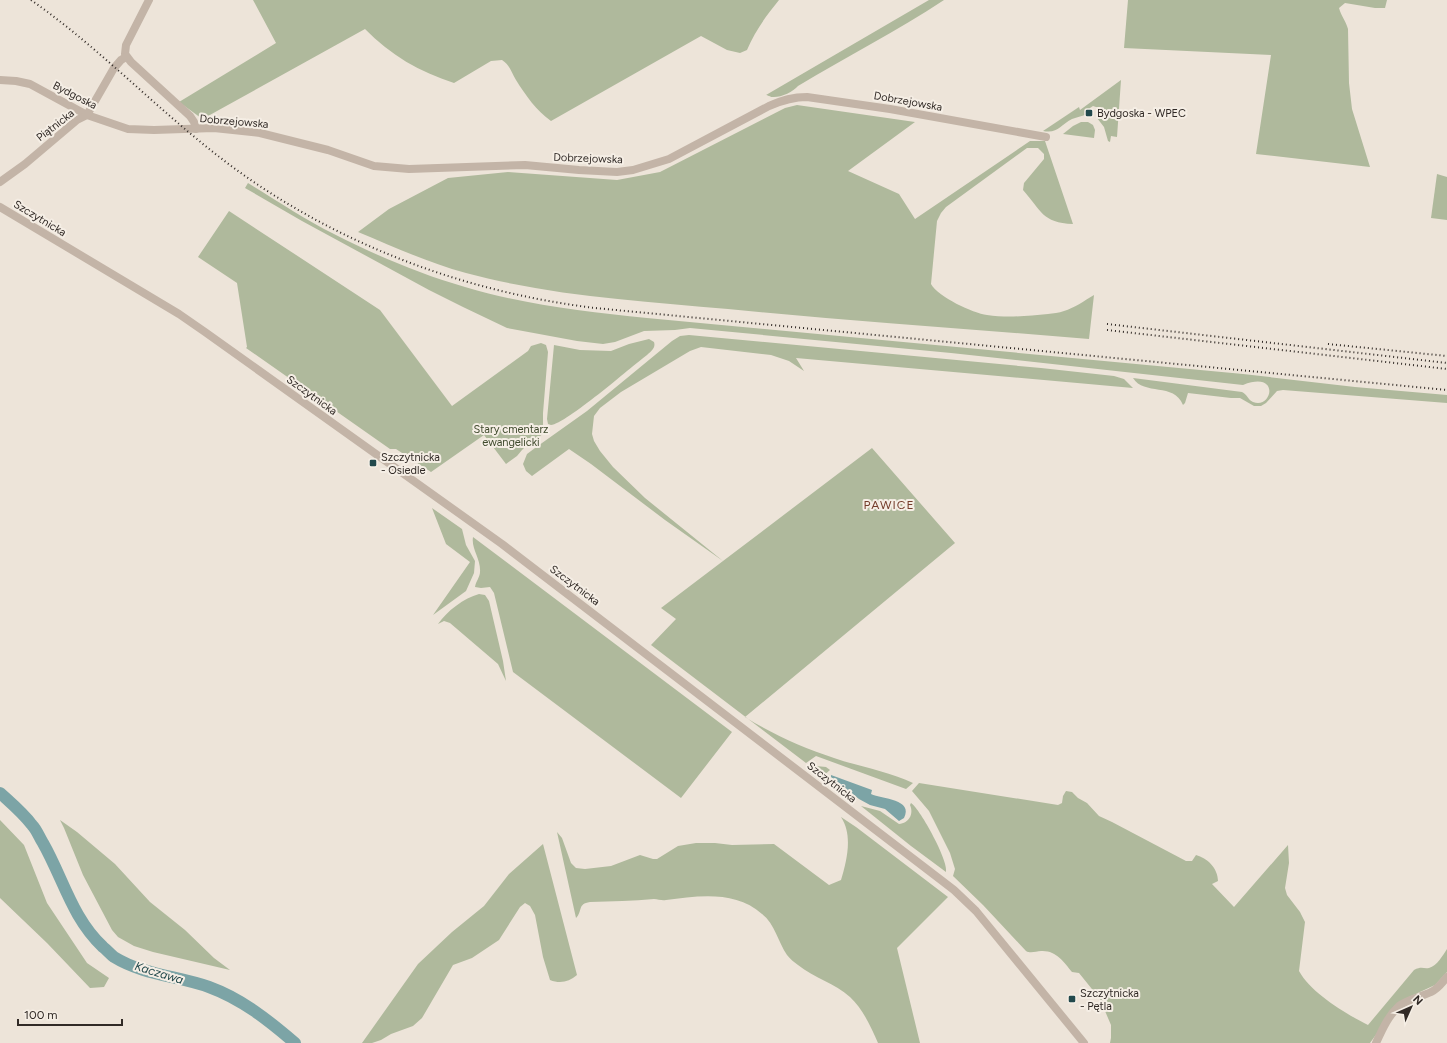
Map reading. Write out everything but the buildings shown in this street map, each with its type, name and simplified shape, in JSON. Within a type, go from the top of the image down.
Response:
[{"type":"street","points":[[149,0],[126,45],[124,50],[126,57],[190,116],[196,129]]},
{"type":"street","name":"Piątnicka","points":[[0,182],[25,164],[77,120],[87,115],[114,68],[126,57]]},
{"type":"street","name":"Bydgoska","points":[[0,80],[30,84],[87,115],[128,129],[139,130]]},
{"type":"street","name":"Dobrzejowska","points":[[139,130],[214,128],[260,133],[328,150],[374,166],[409,169],[525,165],[617,172],[633,170],[668,159],[769,106],[784,99],[796,97],[808,97],[890,109],[1046,137]]},
{"type":"street","name":"Szczytnicka","points":[[0,208],[172,310],[205,332],[502,544],[744,728],[941,880],[968,903],[1084,1043]]},
{"type":"street","points":[[1376,1043],[1389,1017],[1400,1006],[1437,989],[1447,977]]},
{"type":"green space","points":[[253,0],[779,0],[761,24],[747,50],[740,53],[727,50],[701,36],[551,121],[532,102],[514,77],[509,66],[502,60],[491,61],[454,83],[429,74],[406,62],[385,47],[365,29],[208,116],[201,118],[179,102],[276,43]]},
{"type":"green space","points":[[929,0],[944,0],[790,92],[782,96],[775,97],[766,95]]},
{"type":"green space","points":[[1128,0],[1387,0],[1385,8],[1375,8],[1345,3],[1339,8],[1348,29],[1349,83],[1352,109],[1370,167],[1256,154],[1271,55],[1124,48]]},
{"type":"green space","points":[[1121,80],[1117,137],[1111,136],[1110,142],[1108,141],[1104,127],[1097,118],[1099,108],[1093,106],[1090,108],[1088,114],[1068,121],[1056,130],[1048,132],[1043,131],[1079,107],[1080,110]]},
{"type":"green space","points":[[797,105],[915,122],[848,171],[899,194],[915,219],[1030,141],[1045,141],[1073,224],[1063,223],[1048,218],[1023,190],[1024,183],[1044,159],[1044,154],[1038,148],[1027,148],[946,207],[941,213],[937,221],[931,284],[941,294],[956,304],[981,314],[995,316],[1010,317],[1060,312],[1068,310],[1094,295],[1089,339],[596,297],[498,281],[466,273],[412,254],[358,232],[389,209],[448,178],[508,172],[617,180],[660,172],[785,108]]},
{"type":"green space","points":[[1081,122],[1088,122],[1093,125],[1095,130],[1094,138],[1063,134],[1073,126]]},
{"type":"green space","points":[[1437,174],[1447,177],[1447,220],[1431,218]]},
{"type":"green space","points":[[248,183],[323,228],[398,264],[465,287],[510,299],[578,310],[647,318],[1243,374],[1355,387],[1447,395],[1447,403],[1283,390],[1277,391],[1266,403],[1261,406],[1254,406],[1240,398],[1188,393],[1183,405],[1179,398],[1173,394],[1166,391],[1144,387],[1133,378],[1242,392],[1251,401],[1260,403],[1265,401],[1269,391],[1268,386],[1263,382],[1243,385],[951,353],[690,328],[644,331],[615,342],[603,344],[577,341],[507,328],[463,307],[302,221],[245,188]]},
{"type":"green space","name":"Stary cmentarz ewangelicki","points":[[229,211],[380,310],[452,406],[528,351],[531,346],[541,343],[546,345],[548,352],[543,413],[543,434],[528,444],[517,456],[506,464],[484,435],[431,472],[396,449],[390,449],[246,348],[237,283],[198,257]]},
{"type":"green space","points":[[689,335],[1114,376],[1124,379],[1133,388],[796,358],[804,371],[789,361],[771,355],[701,347],[690,351],[621,392],[600,408],[594,416],[592,434],[600,451],[613,467],[645,498],[723,561],[569,449],[532,476],[526,471],[523,464],[527,454],[587,411],[672,341],[680,336]]},
{"type":"green space","points":[[649,339],[654,342],[654,346],[647,355],[584,406],[559,422],[551,425],[548,424],[547,419],[554,345],[580,350],[611,351],[629,344]]},
{"type":"green space","points":[[872,448],[955,543],[745,717],[651,645],[676,619],[661,608]]},
{"type":"green space","points":[[432,508],[462,529],[466,545],[475,561],[474,573],[466,591],[433,615],[470,562],[446,544]]},
{"type":"green space","points":[[473,537],[732,732],[681,798],[513,672],[494,593],[490,587],[475,587],[480,574],[480,567],[473,546]]},
{"type":"green space","points":[[479,594],[485,595],[489,601],[503,661],[506,681],[498,664],[450,623],[444,621],[438,624],[446,614],[456,606]]},
{"type":"green space","points":[[748,719],[777,735],[811,750],[894,775],[913,783],[906,789],[816,756],[806,763]]},
{"type":"green space","points":[[816,766],[826,767],[830,770],[823,776],[812,768]]},
{"type":"green space","points":[[919,783],[1058,805],[1062,803],[1063,796],[1066,791],[1072,792],[1078,798],[1087,803],[1099,816],[1186,861],[1192,861],[1196,855],[1204,858],[1211,864],[1218,876],[1218,881],[1212,884],[1234,907],[1288,845],[1289,863],[1285,888],[1287,895],[1300,912],[1305,922],[1299,971],[1320,995],[1340,1009],[1368,1025],[1414,970],[1432,967],[1440,960],[1447,949],[1447,972],[1435,985],[1407,998],[1370,1043],[1110,1043],[1111,1025],[1105,1011],[1104,1004],[1079,973],[1072,972],[1059,957],[1051,952],[1026,951],[983,905],[953,876],[955,869],[950,853],[929,811],[912,791]]},
{"type":"green space","points":[[911,803],[921,815],[933,836],[946,866],[946,872],[861,806],[880,811],[899,824],[906,822],[910,818]]},
{"type":"green space","points":[[841,817],[948,897],[897,948],[920,1043],[878,1043],[866,1018],[855,1002],[838,988],[804,970],[792,960],[787,955],[766,918],[751,906],[740,901],[716,896],[703,896],[664,900],[654,899],[590,902],[583,904],[576,918],[557,832],[562,838],[571,863],[576,868],[585,869],[611,866],[640,855],[657,859],[678,846],[696,843],[732,845],[774,844],[829,885],[841,880],[847,856],[847,832]]},
{"type":"green space","points":[[0,820],[24,845],[47,903],[87,963],[109,978],[104,987],[90,988],[47,943],[0,898]]},
{"type":"green space","points":[[60,820],[77,832],[115,864],[150,902],[185,930],[214,958],[230,970],[153,952],[134,946],[118,937],[112,930],[83,875]]},
{"type":"green space","points":[[543,844],[577,975],[564,982],[550,980],[543,957],[535,915],[530,906],[525,903],[520,907],[499,940],[472,958],[453,965],[422,1018],[413,1026],[372,1043],[362,1043],[418,964],[452,932],[484,906],[509,874]]},
{"type":"water","points":[[831,775],[872,790],[871,794],[901,803],[905,807],[906,812],[904,818],[899,821],[885,809],[870,805],[859,799],[831,777]]},
{"type":"waterway","name":"Kaczawa","points":[[0,793],[21,812],[35,829],[83,923],[92,936],[113,956],[137,968],[197,983],[221,992],[244,1004],[275,1026],[295,1043]]},
{"type":"railway","points":[[31,0],[77,35],[186,130],[250,180],[295,208],[342,233],[390,255],[440,273],[491,288],[543,300],[595,308],[1447,390]]},
{"type":"railway","points":[[1107,324],[1447,363]]},
{"type":"railway","points":[[1107,330],[1447,369]]},
{"type":"railway","points":[[1328,344],[1447,356]]},
{"type":"place","name":"Bydgoska - WPEC","points":[[1089,113]]},
{"type":"place","name":"Szczytnicka - Osiedle","points":[[373,463]]},
{"type":"place","name":"Szczytnicka - Pętla","points":[[1072,999]]},
{"type":"district","name":"PAWICE","points":[[889,505]]}]
